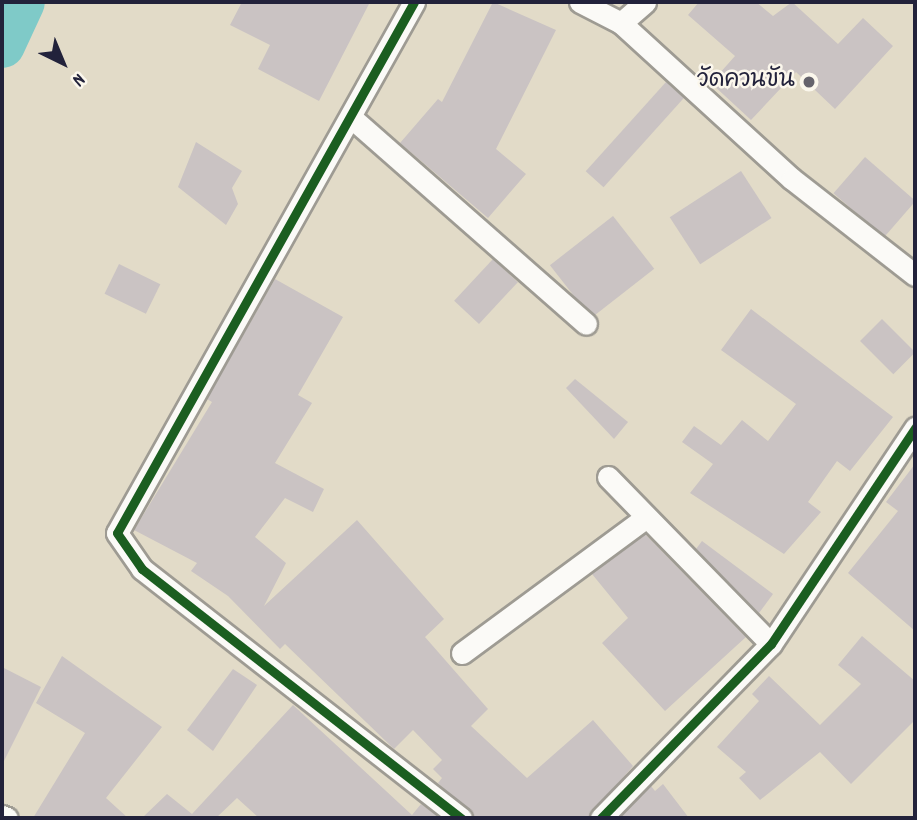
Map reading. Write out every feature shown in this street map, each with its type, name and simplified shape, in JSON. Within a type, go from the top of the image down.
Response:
[{"type":"street","points":[[414,2],[353,119],[117,533],[142,569],[461,818]]},
{"type":"street","points":[[580,2],[621,23],[792,179],[915,275]]},
{"type":"street","points":[[621,23],[645,2]]},
{"type":"street","points":[[353,119],[586,324]]},
{"type":"street","points":[[601,818],[771,644],[915,428]]},
{"type":"street","points":[[608,477],[645,518],[771,644]]},
{"type":"street","points":[[462,653],[645,518]]},
{"type":"street","points":[[2,816],[7,818]]},
{"type":"building","points":[[242,2],[370,2],[319,101],[258,69],[270,45],[230,25]]},
{"type":"building","points":[[493,2],[556,30],[496,149],[526,174],[488,218],[400,143],[438,99],[442,102]]},
{"type":"building","points":[[699,2],[756,2],[773,16],[792,2],[838,44],[863,18],[893,46],[835,109],[796,72],[751,120],[711,83],[735,56],[688,15]]},
{"type":"building","points":[[666,82],[684,98],[604,187],[586,171]]},
{"type":"building","points":[[196,142],[242,171],[232,188],[238,204],[226,225],[178,187]]},
{"type":"building","points":[[865,157],[915,200],[884,237],[834,193]]},
{"type":"building","points":[[741,171],[771,218],[700,264],[670,217]]},
{"type":"building","points":[[613,216],[654,269],[591,318],[550,265]]},
{"type":"building","points":[[493,259],[518,282],[479,324],[454,301]]},
{"type":"building","points":[[119,264],[160,284],[146,314],[105,294]]},
{"type":"building","points":[[275,279],[343,317],[298,395],[312,403],[275,463],[324,489],[313,512],[285,498],[255,537],[286,563],[264,606],[357,520],[444,619],[425,637],[488,709],[471,726],[527,778],[593,720],[633,766],[588,818],[474,818],[438,783],[442,778],[433,769],[442,760],[413,730],[394,749],[285,644],[280,649],[228,596],[191,571],[197,563],[134,530],[212,402],[207,399]]},
{"type":"building","points":[[751,309],[893,417],[850,471],[837,461],[808,502],[821,512],[784,554],[690,493],[713,464],[682,442],[694,426],[721,445],[742,420],[768,441],[796,404],[721,350]]},
{"type":"building","points":[[882,319],[915,352],[893,374],[860,341]]},
{"type":"building","points":[[575,379],[628,422],[614,439],[566,388]]},
{"type":"building","points":[[915,464],[915,631],[848,573],[898,511],[886,502]]},
{"type":"building","points":[[645,534],[746,637],[665,711],[602,643],[628,618],[592,574]]},
{"type":"building","points":[[702,541],[773,594],[759,613],[696,549]]},
{"type":"building","points":[[862,636],[915,681],[915,720],[851,784],[820,752],[760,800],[739,778],[746,772],[717,747],[759,701],[752,694],[769,676],[820,725],[861,684],[838,665]]},
{"type":"building","points":[[62,656],[162,727],[106,798],[128,818],[33,818],[85,733],[36,703]]},
{"type":"building","points":[[2,667],[41,687],[2,765]]},
{"type":"building","points":[[233,669],[257,685],[213,751],[187,730]]},
{"type":"building","points":[[293,705],[412,815],[421,804],[440,818],[259,818],[237,798],[216,818],[142,818],[167,794],[192,814]]},
{"type":"building","points":[[663,784],[689,818],[619,818],[651,786],[655,791]]},
{"type":"waterway","points":[[2,45],[22,2]]},
{"type":"cycle path","points":[[414,2],[117,533],[142,569],[461,818]]},
{"type":"cycle path","points":[[601,818],[771,644],[915,428]]},
{"type":"place","name":"วัดควนขัน","points":[[809,82]]}]
